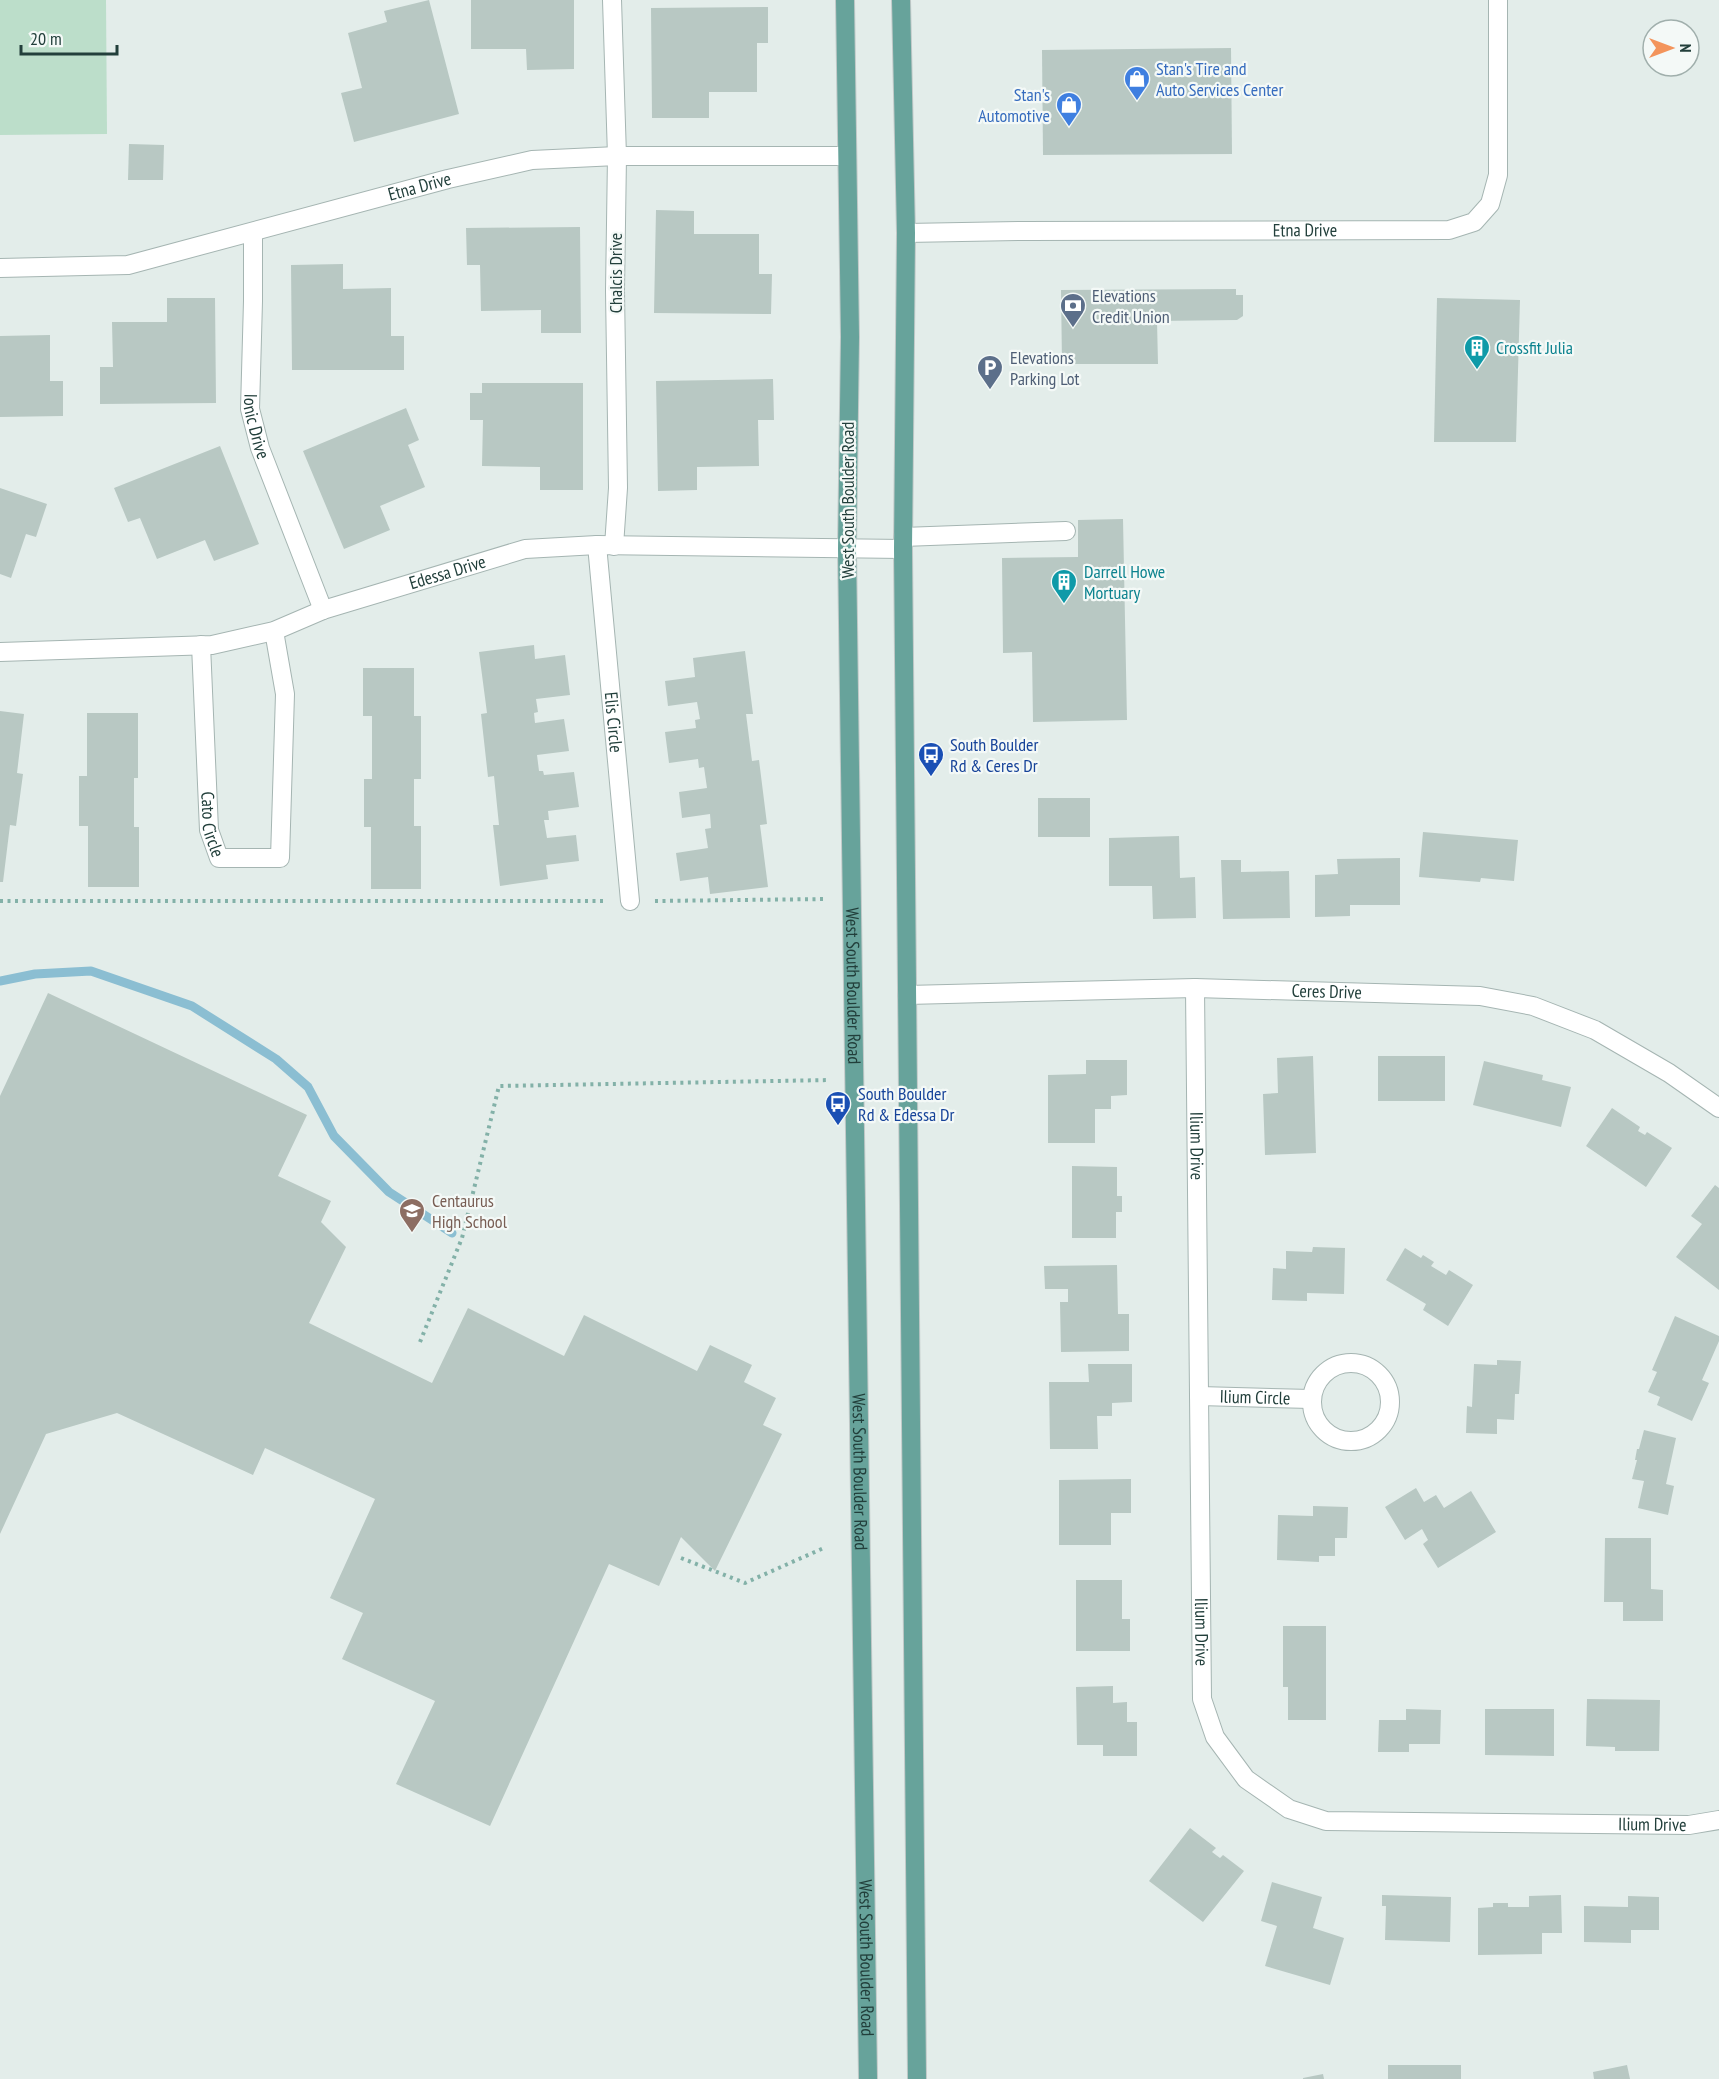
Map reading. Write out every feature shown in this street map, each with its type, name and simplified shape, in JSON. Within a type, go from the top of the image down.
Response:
[{"type":"main road","name":"West South Boulder Road","points":[[845,0],[850,337],[847,549],[868,2079]]},
{"type":"main road","points":[[902,0],[906,233],[903,543],[916,2079]]},
{"type":"street","name":"Chalcis Drive","points":[[605,546],[618,488],[615,291],[617,156],[612,0]]},
{"type":"street","name":"Etna Drive","points":[[906,233],[1449,230],[1474,222],[1490,204],[1498,176],[1498,0]]},
{"type":"street","name":"Etna Drive","points":[[0,268],[128,265],[448,179],[532,160],[617,156],[847,156]]},
{"type":"street","name":"Ionic Drive","points":[[253,232],[250,409],[260,448],[323,610]]},
{"type":"street","name":"Edessa Drive","points":[[0,652],[212,645],[274,632],[323,610],[525,549],[605,546],[847,549],[1066,531]]},
{"type":"street","name":"Elis Circle","points":[[605,546],[630,901]]},
{"type":"street","name":"Cato Circle","points":[[201,645],[209,830],[219,858],[280,858],[285,694],[274,632]]},
{"type":"street","name":"Ceres Drive","points":[[907,995],[1195,988],[1480,996],[1533,1006],[1595,1030],[1670,1072],[1719,1108]]},
{"type":"street","name":"Ilium Drive","points":[[1195,988],[1202,1699],[1215,1737],[1246,1779],[1288,1809],[1326,1821],[1689,1825],[1719,1820]]},
{"type":"street","name":"Ilium Circle","points":[[1344,1362],[1358,1362],[1377,1371],[1386,1382],[1391,1408],[1386,1421],[1371,1437],[1358,1441],[1340,1440],[1327,1433],[1315,1417],[1311,1399],[1315,1384],[1331,1367],[1344,1362]]},
{"type":"street","name":"Ilium Circle","points":[[1200,1396],[1311,1399]]},
{"type":"path","points":[[0,901],[852,899]]},
{"type":"path","points":[[420,1342],[462,1238],[499,1086],[834,1080]]},
{"type":"path","points":[[681,1558],[745,1583],[826,1547]]},
{"type":"green space","points":[[0,0],[106,0],[107,134],[0,135]]},
{"type":"building","points":[[429,0],[459,114],[354,142],[341,93],[362,88],[348,33],[387,22],[384,11]]},
{"type":"building","points":[[471,0],[574,0],[574,69],[527,70],[526,49],[471,49]]},
{"type":"building","points":[[768,7],[768,43],[757,43],[757,92],[709,92],[709,118],[652,118],[651,8]]},
{"type":"building","name":"Stan's Tire and Auto Services Center","points":[[1231,48],[1232,154],[1043,155],[1042,50]]},
{"type":"building","points":[[129,144],[164,145],[163,180],[128,180]]},
{"type":"building","points":[[656,210],[694,211],[694,234],[759,234],[759,274],[772,274],[771,314],[654,313]]},
{"type":"building","points":[[580,227],[581,333],[541,333],[541,310],[481,311],[480,265],[467,265],[466,228]]},
{"type":"building","points":[[343,264],[343,289],[391,288],[391,336],[404,336],[404,370],[292,370],[291,265]]},
{"type":"building","points":[[1236,289],[1236,295],[1243,295],[1243,316],[1237,320],[1157,321],[1158,364],[1062,364],[1061,290]]},
{"type":"building","points":[[167,298],[215,298],[216,403],[100,404],[100,367],[113,367],[112,322],[167,322]]},
{"type":"building","name":"Crossfit Julia","points":[[1437,298],[1520,300],[1516,442],[1434,442]]},
{"type":"building","points":[[50,335],[50,381],[63,381],[63,416],[0,417],[0,336]]},
{"type":"building","points":[[773,379],[774,420],[758,420],[759,466],[697,467],[697,490],[658,491],[656,381]]},
{"type":"building","points":[[482,383],[583,383],[583,490],[540,490],[540,467],[482,466],[483,420],[470,420],[470,393],[482,393]]},
{"type":"building","points":[[406,408],[419,440],[408,445],[425,487],[380,506],[390,530],[344,549],[303,451]]},
{"type":"building","points":[[220,446],[259,544],[214,561],[205,540],[157,559],[140,518],[128,522],[114,488]]},
{"type":"building","points":[[0,488],[47,504],[36,537],[26,534],[11,578],[0,574]]},
{"type":"building","name":"Darrell Howe Mortuary","points":[[1123,519],[1127,720],[1033,722],[1032,652],[1003,653],[1002,558],[1078,557],[1078,520]]},
{"type":"building","points":[[534,645],[535,659],[565,655],[570,695],[536,699],[538,712],[534,713],[535,723],[564,719],[569,751],[537,755],[539,771],[543,771],[544,775],[574,772],[579,807],[548,811],[549,820],[544,820],[547,838],[576,835],[579,861],[546,865],[548,879],[500,886],[493,825],[499,825],[494,776],[488,777],[481,714],[487,713],[479,652]]},
{"type":"building","points":[[745,651],[753,714],[746,714],[752,761],[759,760],[767,824],[760,825],[768,887],[710,894],[708,877],[680,881],[676,853],[708,848],[705,829],[711,828],[710,814],[682,818],[679,792],[707,788],[704,767],[699,768],[698,759],[669,763],[665,732],[696,728],[695,720],[700,719],[697,702],[668,706],[665,681],[695,677],[693,658]]},
{"type":"building","points":[[363,668],[414,668],[414,716],[421,716],[421,779],[414,779],[414,826],[421,826],[421,889],[371,889],[371,827],[364,827],[364,779],[372,779],[372,716],[363,716]]},
{"type":"building","points":[[0,711],[24,714],[17,773],[23,774],[16,826],[10,825],[3,882],[0,882]]},
{"type":"building","points":[[87,713],[138,713],[138,778],[134,778],[134,827],[139,827],[139,887],[88,887],[88,826],[79,826],[79,776],[87,776]]},
{"type":"building","points":[[1038,798],[1090,798],[1090,837],[1038,837]]},
{"type":"building","points":[[1423,832],[1518,840],[1514,881],[1481,878],[1480,882],[1419,877]]},
{"type":"building","points":[[1179,836],[1180,878],[1195,877],[1196,918],[1153,919],[1152,886],[1109,886],[1109,838]]},
{"type":"building","points":[[1400,858],[1400,905],[1350,905],[1350,916],[1315,917],[1315,875],[1338,874],[1337,859]]},
{"type":"building","points":[[1221,860],[1241,860],[1241,872],[1289,871],[1290,918],[1223,919]]},
{"type":"building","points":[[48,993],[307,1115],[278,1176],[331,1201],[321,1222],[346,1247],[309,1323],[432,1383],[468,1308],[564,1356],[584,1315],[697,1371],[710,1345],[752,1365],[744,1382],[776,1398],[763,1425],[782,1434],[715,1571],[681,1537],[659,1586],[609,1564],[490,1826],[396,1784],[435,1701],[342,1659],[363,1613],[330,1598],[375,1499],[265,1448],[253,1475],[117,1413],[46,1434],[0,1534],[0,1096]]},
{"type":"building","points":[[1313,1056],[1316,1153],[1265,1155],[1263,1094],[1278,1093],[1277,1058]]},
{"type":"building","points":[[1378,1056],[1445,1056],[1445,1101],[1378,1101]]},
{"type":"building","points":[[1086,1060],[1127,1060],[1127,1095],[1111,1096],[1111,1109],[1095,1109],[1095,1143],[1048,1143],[1048,1075],[1086,1074]]},
{"type":"building","points":[[1484,1061],[1543,1075],[1542,1080],[1571,1087],[1561,1127],[1473,1105]]},
{"type":"building","points":[[1612,1108],[1640,1127],[1638,1131],[1645,1135],[1647,1132],[1672,1148],[1646,1187],[1586,1146]]},
{"type":"building","points":[[1072,1166],[1117,1167],[1117,1196],[1122,1196],[1122,1212],[1116,1212],[1116,1238],[1072,1238]]},
{"type":"building","points":[[1715,1185],[1719,1188],[1719,1290],[1676,1257],[1702,1224],[1691,1216]]},
{"type":"building","points":[[1313,1247],[1345,1248],[1344,1294],[1307,1293],[1307,1301],[1272,1300],[1273,1268],[1286,1269],[1286,1251],[1312,1252]]},
{"type":"building","points":[[1405,1248],[1421,1258],[1423,1255],[1434,1262],[1431,1266],[1446,1275],[1449,1270],[1473,1285],[1448,1326],[1423,1310],[1426,1304],[1386,1280]]},
{"type":"building","points":[[1117,1265],[1118,1314],[1129,1314],[1129,1351],[1061,1352],[1060,1302],[1068,1302],[1068,1289],[1045,1289],[1044,1266]]},
{"type":"building","points":[[1675,1316],[1719,1336],[1719,1341],[1702,1380],[1709,1383],[1692,1421],[1657,1405],[1660,1397],[1648,1392],[1657,1372],[1652,1370]]},
{"type":"building","points":[[1497,1360],[1521,1361],[1519,1394],[1515,1394],[1514,1420],[1497,1419],[1497,1434],[1466,1433],[1467,1406],[1472,1407],[1474,1364],[1497,1365]]},
{"type":"building","points":[[1088,1364],[1132,1364],[1132,1402],[1112,1403],[1112,1416],[1097,1416],[1098,1449],[1050,1449],[1049,1382],[1089,1382]]},
{"type":"building","points":[[1644,1430],[1676,1438],[1666,1484],[1674,1486],[1668,1515],[1638,1508],[1644,1481],[1632,1479],[1637,1460],[1635,1460],[1637,1449],[1639,1449]]},
{"type":"building","points":[[1131,1479],[1131,1513],[1111,1513],[1111,1545],[1059,1545],[1059,1480]]},
{"type":"building","points":[[1416,1488],[1424,1502],[1436,1495],[1444,1508],[1471,1491],[1496,1532],[1438,1568],[1423,1544],[1428,1540],[1422,1529],[1405,1540],[1385,1507]]},
{"type":"building","points":[[1313,1506],[1348,1507],[1347,1538],[1335,1538],[1335,1556],[1319,1556],[1319,1562],[1277,1560],[1278,1515],[1313,1516]]},
{"type":"building","points":[[1605,1538],[1651,1538],[1651,1589],[1663,1590],[1663,1621],[1623,1621],[1623,1602],[1604,1602]]},
{"type":"building","points":[[1076,1580],[1122,1580],[1122,1619],[1130,1619],[1130,1651],[1076,1651]]},
{"type":"building","points":[[1283,1626],[1326,1626],[1326,1720],[1288,1720],[1288,1687],[1283,1687]]},
{"type":"building","points":[[1113,1686],[1113,1703],[1127,1702],[1127,1722],[1137,1722],[1137,1756],[1103,1756],[1103,1745],[1077,1745],[1076,1687]]},
{"type":"building","points":[[1587,1699],[1660,1700],[1659,1751],[1615,1751],[1615,1747],[1586,1746]]},
{"type":"building","points":[[1406,1709],[1441,1710],[1440,1744],[1409,1744],[1409,1752],[1378,1752],[1379,1720],[1406,1720]]},
{"type":"building","points":[[1485,1709],[1554,1709],[1554,1756],[1485,1755]]},
{"type":"building","points":[[1190,1828],[1216,1848],[1212,1852],[1220,1858],[1223,1855],[1244,1871],[1203,1922],[1149,1881]]},
{"type":"building","points":[[1272,1882],[1322,1897],[1313,1928],[1344,1938],[1330,1985],[1265,1966],[1277,1926],[1261,1921]]},
{"type":"building","points":[[1382,1895],[1451,1897],[1450,1942],[1385,1940],[1386,1906],[1382,1906]]},
{"type":"building","points":[[1561,1895],[1562,1933],[1542,1933],[1542,1954],[1478,1955],[1478,1908],[1493,1907],[1493,1903],[1508,1903],[1508,1907],[1529,1907],[1529,1896]]},
{"type":"building","points":[[1628,1896],[1659,1897],[1659,1930],[1631,1930],[1631,1943],[1584,1942],[1584,1906],[1628,1907]]},
{"type":"building","points":[[1388,2065],[1461,2065],[1461,2079],[1388,2079]]},
{"type":"building","points":[[1627,2065],[1630,2079],[1594,2079],[1593,2072]]},
{"type":"building","points":[[1323,2074],[1324,2079],[1303,2079],[1303,2078]]},
{"type":"waterway","points":[[0,981],[35,974],[91,971],[192,1006],[276,1059],[308,1087],[334,1136],[389,1192],[452,1233]]},
{"type":"place","name":"Stan's Tire and Auto Services Center","points":[[1137,102]]},
{"type":"place","name":"Stan's Automotive","points":[[1069,128]]},
{"type":"place","name":"Elevations Credit Union","points":[[1073,329]]},
{"type":"place","name":"Crossfit Julia","points":[[1477,371]]},
{"type":"place","name":"Elevations Parking Lot","points":[[990,391]]},
{"type":"place","name":"Darrell Howe Mortuary","points":[[1064,605]]},
{"type":"place","name":"South Boulder Rd & Ceres Dr","points":[[931,778]]},
{"type":"place","name":"South Boulder Rd & Edessa Dr","points":[[838,1127]]},
{"type":"place","name":"Centaurus High School","points":[[412,1234]]}]
